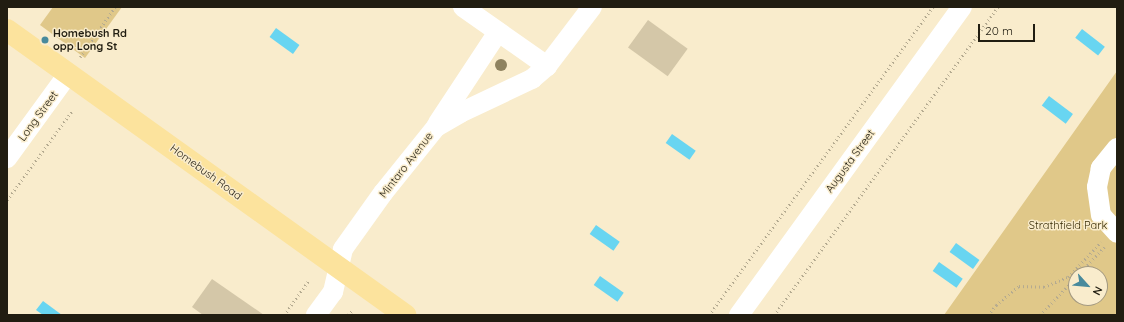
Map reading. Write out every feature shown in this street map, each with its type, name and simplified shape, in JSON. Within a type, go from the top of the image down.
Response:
[{"type":"main road","name":"Homebush Road","points":[[7,30],[405,315]]},
{"type":"street","points":[[463,7],[547,66]]},
{"type":"street","name":"Mintaro Avenue","points":[[316,315],[333,292],[340,268],[343,249],[383,193],[436,127],[460,113],[532,79],[547,66],[592,7]]},
{"type":"street","name":"Augusta Street","points":[[739,315],[962,7]]},
{"type":"street","points":[[436,127],[498,32]]},
{"type":"street","name":"Long Street","points":[[7,158],[68,74]]},
{"type":"street","points":[[1112,236],[1101,215],[1097,187],[1101,168],[1117,148]]},
{"type":"path","points":[[68,74],[115,7]]},
{"type":"path","points":[[709,315],[933,7]]},
{"type":"path","points":[[774,315],[998,7]]},
{"type":"path","points":[[7,200],[72,111]]},
{"type":"path","points":[[1086,266],[1112,236]]},
{"type":"path","points":[[988,315],[996,305],[1019,286],[1044,287],[1068,277],[1112,236]]},
{"type":"path","points":[[284,315],[309,280]]},
{"type":"path","points":[[1040,315],[1068,285]]},
{"type":"path","points":[[348,315],[352,311]]},
{"type":"green space","points":[[53,7],[122,7],[85,58],[40,25]]},
{"type":"green space","name":"Strathfield Park","points":[[1117,71],[1117,315],[944,315]]},
{"type":"water","points":[[276,28],[299,45],[293,54],[270,37]]},
{"type":"water","points":[[1082,29],[1105,47],[1098,56],[1075,38]]},
{"type":"water","points":[[1049,96],[1073,114],[1066,124],[1042,106]]},
{"type":"water","points":[[672,134],[696,151],[689,160],[666,143]]},
{"type":"water","points":[[596,225],[620,242],[613,251],[590,234]]},
{"type":"water","points":[[956,243],[979,260],[973,269],[950,252]]},
{"type":"water","points":[[939,262],[963,279],[956,288],[933,271]]},
{"type":"water","points":[[600,276],[624,293],[617,302],[594,285]]},
{"type":"water","points":[[43,301],[62,315],[43,315],[36,310]]},
{"type":"building","points":[[648,20],[688,49],[668,76],[628,48]]},
{"type":"building","points":[[212,279],[264,315],[203,315],[192,307]]},
{"type":"place","name":"Homebush Rd opp Long St","points":[[45,40]]}]
